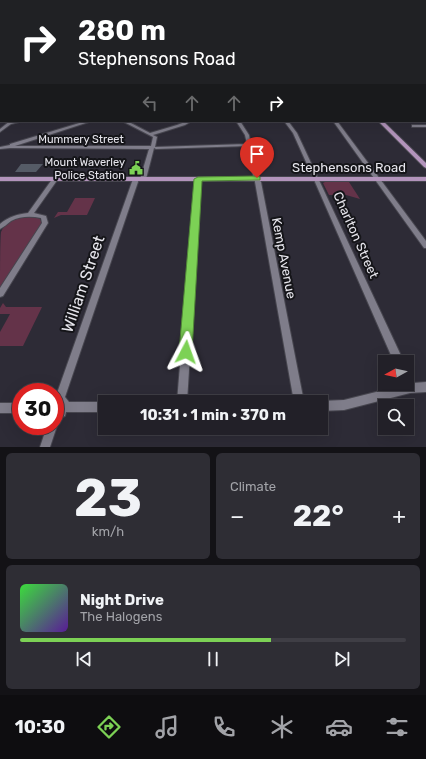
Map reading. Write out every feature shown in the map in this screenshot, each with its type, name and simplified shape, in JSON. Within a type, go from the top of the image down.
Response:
[{"type":"main road","points":[[381,122],[424,164]]},
{"type":"main road","name":"Stephensons Road","points":[[4,177],[32,179],[425,179]]},
{"type":"street","points":[[0,131],[11,122]]},
{"type":"street","points":[[0,148],[87,122]]},
{"type":"street","points":[[126,122],[151,134],[172,127],[185,125],[189,122]]},
{"type":"street","name":"Kemp Avenue","points":[[239,122],[247,135],[255,175],[257,178],[298,395]]},
{"type":"street","name":"Charlton Street","points":[[287,122],[295,133],[317,179],[396,355]]},
{"type":"street","points":[[336,122],[426,246]]},
{"type":"street","points":[[414,126],[426,126]]},
{"type":"street","name":"William Street","points":[[64,391],[140,179],[153,148],[155,138],[151,134]]},
{"type":"street","name":"Mummery Street","points":[[10,146],[153,148],[249,145]]},
{"type":"street","points":[[30,215],[55,179]]},
{"type":"street","points":[[183,395],[198,179]]},
{"type":"street","points":[[0,227],[13,217],[30,215],[44,218],[45,223],[0,294]]},
{"type":"street","points":[[414,385],[426,387]]},
{"type":"street","points":[[328,406],[344,405],[387,391]]},
{"type":"street","points":[[64,402],[98,406]]},
{"type":"street","points":[[0,408],[12,408]]},
{"type":"street","points":[[45,447],[49,435]]},
{"type":"shaded area","points":[[349,182],[360,199],[346,195],[329,195],[323,183]]},
{"type":"shaded area","points":[[75,198],[95,198],[87,215],[61,215],[54,218],[58,212],[67,212]]},
{"type":"shaded area","points":[[26,217],[36,217],[40,219],[42,223],[0,288],[1,232],[11,221]]},
{"type":"shaded area","points":[[3,303],[6,307],[42,307],[23,346],[0,346],[0,332],[10,314],[0,314],[0,308]]},
{"type":"building","points":[[21,164],[43,164],[36,172],[15,172]]},
{"type":"place","name":"Mount Waverley Police Station","points":[[136,168]]},
{"type":"route","points":[[186,352],[198,179],[257,178]]}]
